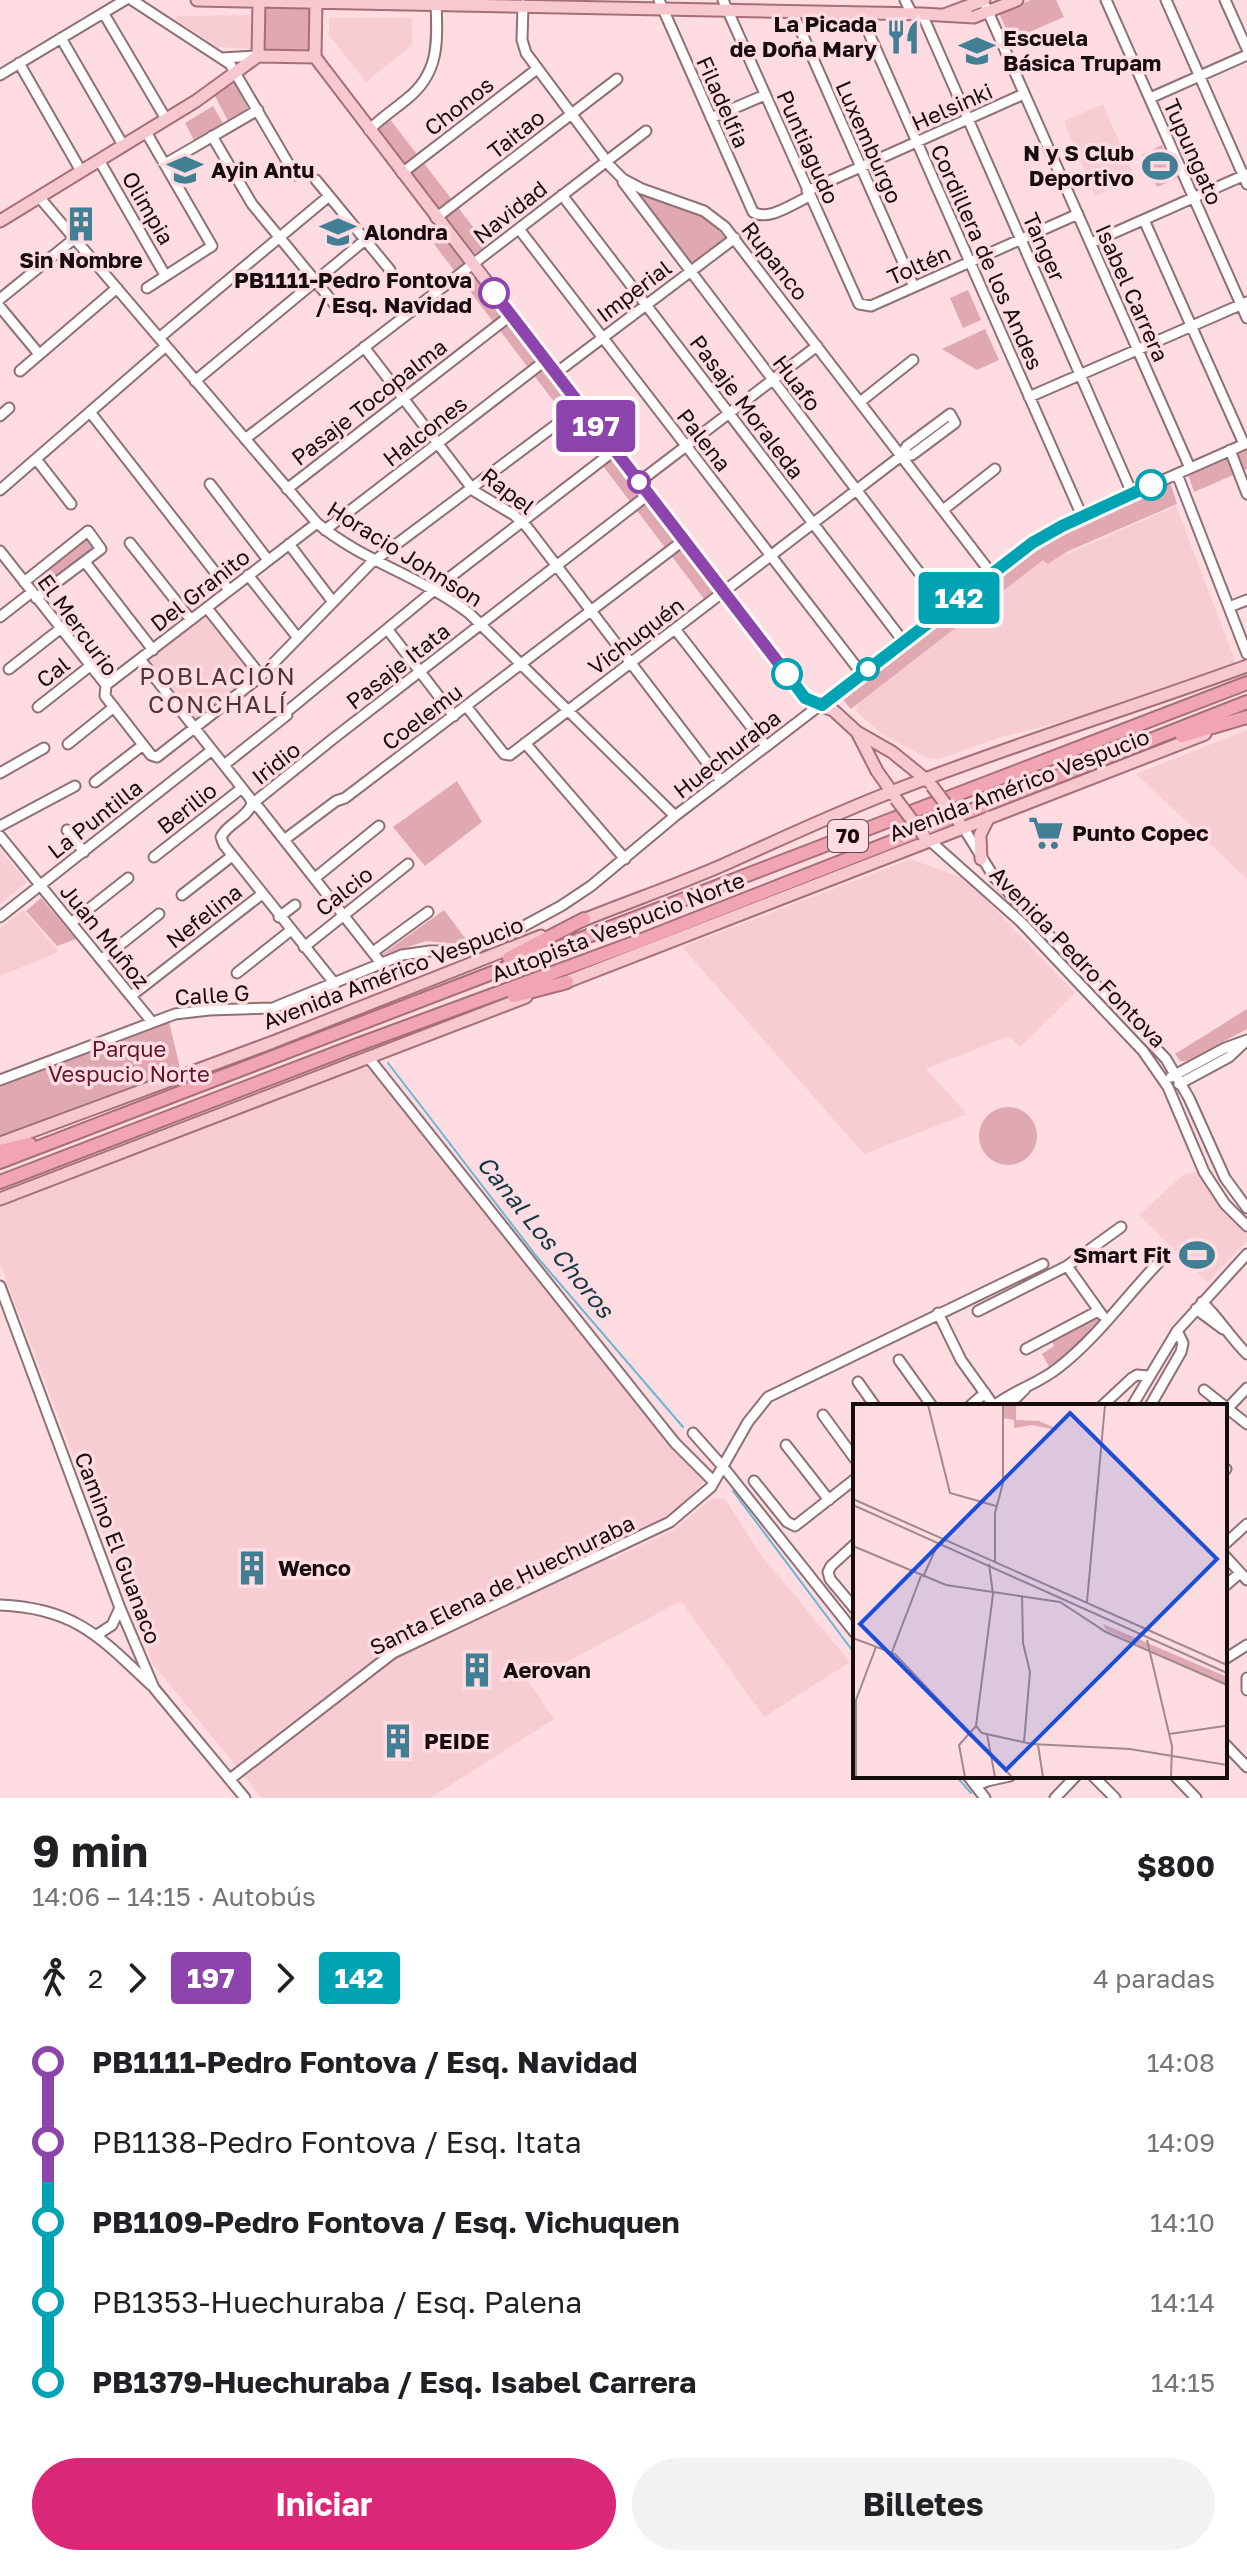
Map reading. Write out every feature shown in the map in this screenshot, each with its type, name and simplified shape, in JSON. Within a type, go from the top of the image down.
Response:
[{"type":"highway","name":"Autopista Vespucio Norte","points":[[0,1162],[1247,683]]},
{"type":"highway","name":"Autopista Vespucio Norte","points":[[0,1182],[642,940],[1247,702]]},
{"type":"highway","points":[[1118,754],[1247,718]]},
{"type":"highway","points":[[481,975],[584,919]]},
{"type":"highway","points":[[429,1018],[567,982]]},
{"type":"highway","points":[[0,1151],[84,1131]]},
{"type":"main road","points":[[197,0],[725,5],[792,11],[838,6],[860,13],[967,18],[1017,0]]},
{"type":"main road","points":[[258,56],[259,0]]},
{"type":"main road","points":[[0,221],[146,132],[258,56],[315,57],[316,0]]},
{"type":"main road","points":[[944,15],[966,4],[984,0]]},
{"type":"main road","name":"Avenida Pedro Fontova","points":[[315,57],[805,698],[833,710],[857,732],[892,752],[929,782],[961,824]]},
{"type":"main road","name":"Avenida Américo Vespucio","points":[[0,1143],[273,1042],[708,871],[781,837],[865,803],[929,782],[996,752],[1107,717],[1247,666]]},
{"type":"main road","name":"Avenida Américo Vespucio","points":[[0,1199],[567,982],[961,824],[989,817],[1247,718]]},
{"type":"main road","name":"Avenida Pedro Fontova","points":[[857,732],[877,771],[926,838]]},
{"type":"main road","points":[[865,803],[876,787],[877,771]]},
{"type":"main road","points":[[981,859],[980,835],[989,817]]},
{"type":"street","points":[[0,75],[125,0]]},
{"type":"street","points":[[132,0],[222,58],[237,73],[295,175]]},
{"type":"street","name":"Tanger","points":[[905,0],[917,14],[968,119],[1132,493]]},
{"type":"street","name":"Isabel Carrera","points":[[984,0],[1190,468]]},
{"type":"street","name":"Tupungato","points":[[1106,0],[1244,303],[1247,318]]},
{"type":"street","points":[[1091,243],[1246,178],[1166,0]]},
{"type":"street","points":[[1150,98],[1247,52],[1225,0]]},
{"type":"street","points":[[369,130],[411,96],[428,77],[438,43],[436,2]]},
{"type":"street","name":"Filadelfia","points":[[661,4],[751,209],[758,216]]},
{"type":"street","name":"Rupanco","points":[[523,5],[523,44],[537,69],[606,161],[623,179],[642,189],[704,211],[735,238],[991,573]]},
{"type":"street","name":"Puntiagudo","points":[[725,5],[855,298],[862,306]]},
{"type":"street","name":"Luxemburgo","points":[[792,11],[914,287]]},
{"type":"street","name":"Cordillera de los Andes","points":[[860,13],[1082,516]]},
{"type":"street","points":[[104,14],[166,119]]},
{"type":"street","points":[[61,38],[123,145]]},
{"type":"street","points":[[222,58],[258,56]]},
{"type":"street","points":[[19,63],[81,171]]},
{"type":"street","name":"Chonos","points":[[402,173],[537,69]]},
{"type":"street","name":"Taitao","points":[[436,218],[617,79]]},
{"type":"street","name":"Helsinki","points":[[758,216],[766,216],[861,167],[1024,94]]},
{"type":"street","points":[[711,118],[765,95]]},
{"type":"street","points":[[165,164],[258,110]]},
{"type":"street","name":"Navidad","points":[[245,439],[646,131]]},
{"type":"street","points":[[146,132],[212,246],[147,288]]},
{"type":"street","points":[[212,136],[252,204],[336,306]]},
{"type":"street","name":"Olimpia","points":[[99,160],[165,275]]},
{"type":"street","name":"Huafo","points":[[623,179],[946,608]]},
{"type":"street","points":[[316,180],[390,270]]},
{"type":"street","name":"Pasaje Moraleda","points":[[562,195],[903,641]]},
{"type":"street","points":[[0,490],[90,412],[162,342],[329,196]]},
{"type":"street","name":"Horacio Johnson","points":[[39,197],[321,526],[435,590],[481,624],[675,816]]},
{"type":"street","name":"Toltén","points":[[862,306],[871,306],[1078,214]]},
{"type":"street","points":[[1144,220],[1245,443]]},
{"type":"street","name":"Palena","points":[[519,229],[862,674]]},
{"type":"street","points":[[0,299],[75,238]]},
{"type":"street","name":"Imperial","points":[[556,373],[735,238]]},
{"type":"street","points":[[195,381],[365,240]]},
{"type":"street","points":[[20,371],[117,288]]},
{"type":"street","points":[[1029,397],[1244,303]]},
{"type":"street","points":[[0,307],[39,354]]},
{"type":"street","name":"Pasaje Tocopalma","points":[[287,489],[511,315]]},
{"type":"street","points":[[639,482],[817,346]]},
{"type":"street","name":"Rapel","points":[[364,347],[472,489],[522,521],[721,781]]},
{"type":"street","name":"Halcones","points":[[321,526],[437,444],[546,360]]},
{"type":"street","points":[[860,402],[913,360]]},
{"type":"street","points":[[195,728],[261,676],[378,559],[581,406]]},
{"type":"street","points":[[0,416],[9,408]]},
{"type":"street","points":[[90,412],[229,590]]},
{"type":"street","name":"Vichuquén","points":[[466,706],[506,755],[901,456],[907,446],[950,414],[955,423],[912,455],[901,456]]},
{"type":"street","name":"Huechuraba","points":[[381,963],[421,951],[465,951],[487,945],[561,906],[1032,543],[1082,516],[1245,443]]},
{"type":"street","points":[[224,765],[435,590],[615,450]]},
{"type":"street","points":[[1230,450],[1247,494]]},
{"type":"street","points":[[36,459],[71,504]]},
{"type":"street","points":[[943,510],[995,469]]},
{"type":"street","points":[[1177,474],[1247,654]]},
{"type":"street","points":[[210,484],[268,560]]},
{"type":"street","name":"Pasaje Itata","points":[[322,750],[649,494]]},
{"type":"street","name":"Del Granito","points":[[106,685],[289,544],[321,526]]},
{"type":"street","points":[[0,617],[101,549],[88,531],[24,582]]},
{"type":"street","name":"Coelemu","points":[[284,840],[345,798],[684,540]]},
{"type":"street","points":[[130,543],[191,620]]},
{"type":"street","points":[[289,544],[333,602]]},
{"type":"street","name":"El Mercurio","points":[[1,554],[106,685],[104,693],[155,757],[195,728]]},
{"type":"street","points":[[85,562],[153,650]]},
{"type":"street","points":[[248,575],[298,638]]},
{"type":"street","points":[[1229,607],[1247,600]]},
{"type":"street","points":[[207,608],[261,676]]},
{"type":"street","points":[[9,669],[60,629]]},
{"type":"street","points":[[675,629],[766,746]]},
{"type":"street","points":[[388,630],[454,716]]},
{"type":"street","name":"El Mercurio","points":[[140,659],[381,963]]},
{"type":"street","name":"Cal","points":[[38,707],[90,666]]},
{"type":"street","points":[[68,744],[114,707]]},
{"type":"street","points":[[525,743],[625,859]]},
{"type":"street","points":[[95,782],[143,745]]},
{"type":"street","points":[[0,773],[44,748]]},
{"type":"street","name":"La Puntilla","points":[[0,917],[212,750]]},
{"type":"street","name":"Iridio","points":[[252,804],[322,750]]},
{"type":"street","points":[[0,826],[75,786]]},
{"type":"street","name":"Berilio","points":[[154,857],[242,788]]},
{"type":"street","points":[[252,804],[249,811],[222,835],[222,843],[335,984]]},
{"type":"street","name":"Avenida Pedro Fontova","points":[[961,824],[994,877],[1158,1049],[1179,1079],[1219,1168],[1247,1208]]},
{"type":"street","points":[[315,878],[379,826]]},
{"type":"street","points":[[67,830],[84,852]]},
{"type":"street","name":"Juan Muñoz","points":[[0,836],[152,1022]]},
{"type":"street","name":"Avenida Pedro Fontova","points":[[926,838],[1021,922],[1132,1038],[1166,1084],[1204,1172],[1216,1191],[1247,1226]]},
{"type":"street","points":[[182,895],[232,856]]},
{"type":"street","name":"Calcio","points":[[304,947],[408,864]]},
{"type":"street","points":[[71,923],[128,878]]},
{"type":"street","name":"Nefelina","points":[[131,996],[262,894]]},
{"type":"street","points":[[279,917],[295,905]]},
{"type":"street","points":[[373,952],[428,912]]},
{"type":"street","points":[[101,960],[159,914]]},
{"type":"street","points":[[237,973],[290,931]]},
{"type":"street","name":"Calle G","points":[[0,1080],[152,1022],[196,1010],[273,1008],[381,963]]},
{"type":"street","points":[[1166,1084],[1179,1079],[1225,1048],[1247,1040]]},
{"type":"street","points":[[368,1057],[675,1443],[714,1482]]},
{"type":"street","points":[[1187,1135],[1193,1127],[1204,1130]]},
{"type":"street","points":[[978,1311],[1067,1266],[1121,1227]]},
{"type":"street","points":[[1133,1404],[1177,1331],[1247,1254]]},
{"type":"street","points":[[1010,1404],[1025,1389],[1057,1369],[1102,1329],[1161,1260]]},
{"type":"street","name":"Santa Elena de Huechuraba","points":[[230,1779],[385,1658],[650,1533],[688,1510],[724,1468],[748,1422],[768,1397],[1043,1264]]},
{"type":"street","points":[[1067,1266],[1106,1322]]},
{"type":"street","name":"Camino El Guanaco","points":[[0,1286],[120,1608],[154,1688],[245,1798]]},
{"type":"street","points":[[1199,1305],[1210,1320],[1247,1354]]},
{"type":"street","points":[[1199,1305],[1218,1317],[1223,1329]]},
{"type":"street","points":[[1026,1349],[1098,1311]]},
{"type":"street","points":[[938,1313],[961,1360],[989,1402],[1025,1389]]},
{"type":"street","points":[[1151,1404],[1181,1352],[1183,1343],[1177,1331]]},
{"type":"street","points":[[899,1360],[931,1404]]},
{"type":"street","points":[[1104,1404],[1132,1378],[1148,1376]]},
{"type":"street","points":[[858,1382],[874,1404]]},
{"type":"street","points":[[1247,1388],[1228,1408],[1247,1424]]},
{"type":"street","points":[[1204,1390],[1223,1404]]},
{"type":"street","points":[[823,1415],[853,1456]]},
{"type":"street","points":[[693,1433],[853,1630]]},
{"type":"street","points":[[786,1445],[829,1500]]},
{"type":"street","points":[[754,1481],[793,1526],[797,1526],[853,1481]]},
{"type":"street","points":[[1227,1542],[1247,1524]]},
{"type":"street","points":[[853,1546],[828,1572],[853,1607]]},
{"type":"street","points":[[1227,1558],[1243,1577]]},
{"type":"street","points":[[0,1605],[27,1607],[53,1614],[97,1635],[154,1688]]},
{"type":"street","points":[[97,1635],[112,1625],[120,1608]]},
{"type":"street","points":[[1227,1655],[1247,1645]]},
{"type":"street","points":[[1247,1678],[1247,1690]]},
{"type":"street","points":[[1227,1746],[1247,1767]]},
{"type":"street","points":[[970,1778],[985,1798]]},
{"type":"street","points":[[976,1786],[1001,1778]]},
{"type":"street","points":[[1055,1798],[1074,1778]]},
{"type":"street","points":[[1095,1778],[1115,1798]]},
{"type":"street","points":[[1177,1778],[1196,1798]]},
{"type":"shaded area","points":[[250,15],[251,49],[218,47],[176,20],[177,16]]},
{"type":"shaded area","points":[[329,18],[412,18],[412,45],[366,82],[329,35]]},
{"type":"shaded area","points":[[1103,104],[1135,179],[1095,196],[1064,121]]},
{"type":"shaded area","points":[[1176,506],[1236,663],[1088,715],[998,738],[939,759],[927,758],[882,734],[856,711],[858,704],[1043,560],[1048,564],[1066,552],[1068,554]]},
{"type":"shaded area","points":[[205,615],[254,676],[197,720],[149,659]]},
{"type":"shaded area","points":[[1247,730],[1247,879],[1136,774]]},
{"type":"shaded area","points":[[0,850],[27,882],[0,904]]},
{"type":"shaded area","points":[[911,859],[967,880],[1075,993],[1020,1047],[1009,1036],[926,1069],[967,1114],[864,1154],[682,947]]},
{"type":"shaded area","points":[[23,910],[59,952],[0,976],[0,928]]},
{"type":"shaded area","points":[[370,1067],[665,1422],[714,1471],[667,1516],[604,1547],[610,1560],[673,1530],[713,1498],[725,1499],[761,1555],[850,1662],[764,1717],[681,1601],[529,1682],[554,1719],[430,1798],[262,1798],[153,1664],[0,1264],[0,1207],[338,1072]]},
{"type":"shaded area","points":[[1198,1171],[1227,1213],[1247,1232],[1247,1241],[1207,1282],[1139,1215],[1183,1175]]},
{"type":"green space","points":[[1031,0],[1056,0],[1064,17],[1011,40],[999,13]]},
{"type":"green space","points":[[263,5],[311,6],[311,53],[263,53]]},
{"type":"green space","points":[[234,83],[250,112],[229,123],[214,94]]},
{"type":"green space","points":[[213,106],[224,125],[195,142],[185,123]]},
{"type":"green space","points":[[389,118],[487,245],[475,254],[377,127]]},
{"type":"green space","name":"N y S Club Deportivo","points":[[1162,145],[1177,178],[1157,187],[1142,155]]},
{"type":"green space","points":[[631,189],[695,213],[726,239],[692,264]]},
{"type":"green space","points":[[445,235],[717,590],[705,600],[434,244]]},
{"type":"green space","points":[[968,290],[981,320],[963,328],[950,298]]},
{"type":"green space","points":[[985,329],[999,360],[977,370],[942,349]]},
{"type":"green space","points":[[1247,446],[1247,469],[1194,492],[1188,474]]},
{"type":"green space","points":[[1170,482],[1177,504],[1066,552],[1048,564],[1043,560],[851,709],[843,700],[1029,555],[1073,529]]},
{"type":"green space","points":[[84,539],[92,544],[92,551],[37,594],[29,583]]},
{"type":"green space","points":[[457,781],[482,822],[425,866],[393,827]]},
{"type":"green space","points":[[41,898],[76,939],[57,946],[26,911]]},
{"type":"green space","points":[[444,910],[468,942],[426,941],[380,956]]},
{"type":"green space","points":[[1247,1009],[1247,1029],[1187,1061],[1180,1061],[1175,1054]]},
{"type":"green space","name":"Parque Vespucio Norte","points":[[169,1022],[180,1068],[0,1135],[0,1086]]},
{"type":"green space","points":[[1008,1107],[1028,1116],[1037,1136],[1028,1156],[1008,1165],[988,1156],[979,1136],[988,1116]]},
{"type":"green space","points":[[1098,1314],[1102,1323],[1051,1370],[1042,1354],[1054,1346],[1052,1341]]},
{"type":"waterway","name":"Canal Los Choros","points":[[388,1063],[537,1257],[683,1427]]},
{"type":"waterway","name":"Canal Los Choros","points":[[733,1491],[853,1651]]},
{"type":"waterway","name":"Canal Los Choros","points":[[958,1778],[971,1793]]},
{"type":"bus line","name":"197","points":[[494,293],[787,674]]},
{"type":"bus line","name":"142","points":[[787,674],[805,698],[822,705],[1008,559],[1062,526],[1151,485]]},
{"type":"place","name":"La Picada de Doña Mary","points":[[903,37]]},
{"type":"place","name":"Escuela Básica Trupam","points":[[977,51]]},
{"type":"place","name":"N y S Club Deportivo","points":[[1160,166]]},
{"type":"place","name":"Ayin Antu","points":[[185,170]]},
{"type":"place","name":"Sin Nombre","points":[[81,224]]},
{"type":"place","name":"Alondra","points":[[338,232]]},
{"type":"place","name":"PB1111-Pedro Fontova / Esq. Navidad","points":[[494,293]]},
{"type":"place","name":"Punto Copec","points":[[1046,833]]},
{"type":"place","name":"Smart Fit","points":[[1197,1255]]},
{"type":"place","name":"Wenco","points":[[252,1568]]},
{"type":"place","name":"Aerovan","points":[[477,1670]]},
{"type":"place","name":"PEIDE","points":[[398,1741]]},
{"type":"district","name":"POBLACIÓN CONCHALÍ","points":[[218,691]]}]
